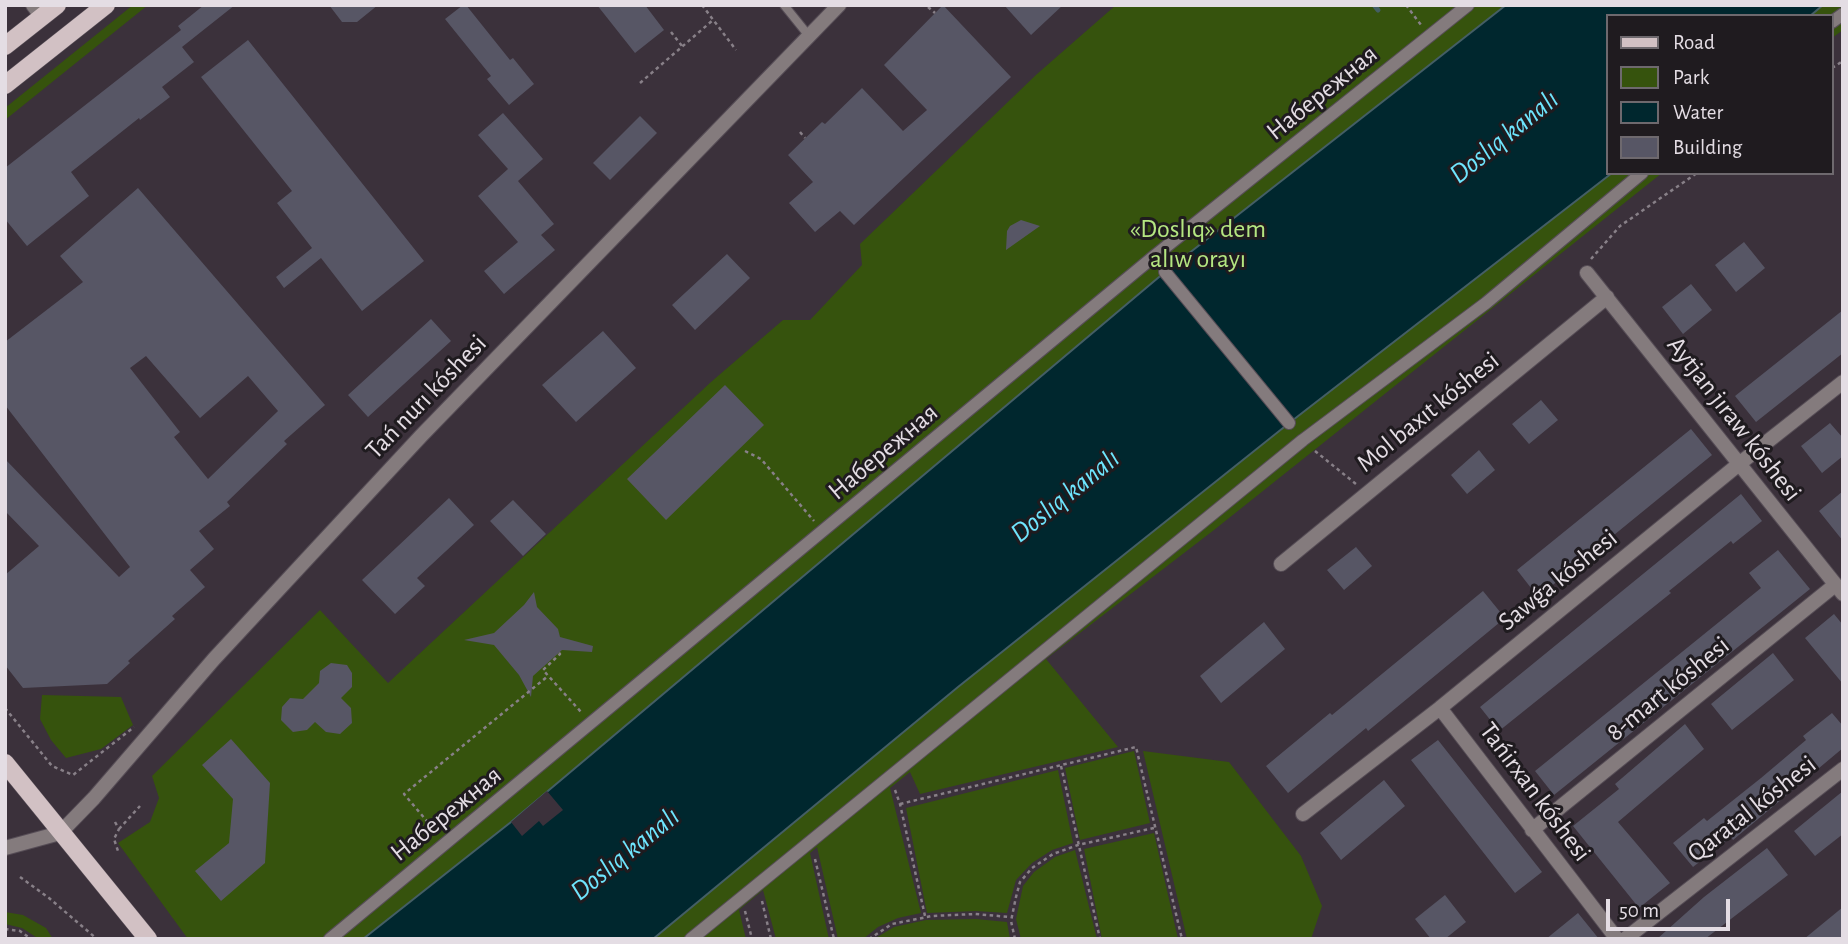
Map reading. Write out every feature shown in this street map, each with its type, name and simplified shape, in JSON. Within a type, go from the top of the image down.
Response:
[{"type":"main road","points":[[5,46],[38,11],[57,5]]},
{"type":"main road","points":[[5,85],[106,5]]},
{"type":"main road","points":[[5,764],[148,939]]},
{"type":"street","name":"Tań nurı kóshesi","points":[[60,833],[94,798],[214,659],[421,436],[839,5]]},
{"type":"street","name":"Набережная","points":[[330,939],[1152,258],[1468,5]]},
{"type":"street","points":[[691,939],[1303,440],[1486,303],[1640,175]]},
{"type":"street","points":[[1165,272],[1289,423]]},
{"type":"street","name":"Aytjan jıraw kóshesi","points":[[1587,273],[1839,590]]},
{"type":"street","name":"Mol baxıt kóshesi","points":[[1281,564],[1607,297]]},
{"type":"street","name":"Sawǵa kóshesi","points":[[1303,814],[1440,708],[1843,382]]},
{"type":"street","name":"8-mart kóshesi","points":[[1532,830],[1839,590]]},
{"type":"street","name":"Tańirxan kóshesi","points":[[1440,708],[1617,939]]},
{"type":"street","name":"Qaratal kóshesi","points":[[1625,939],[1843,769]]},
{"type":"street","points":[[5,848],[60,833]]},
{"type":"lane","points":[[784,5],[809,36]]},
{"type":"path","points":[[702,5],[736,50]]},
{"type":"path","points":[[1406,5],[1430,36]]},
{"type":"path","points":[[928,7],[935,13]]},
{"type":"path","points":[[640,83],[713,20]]},
{"type":"path","points":[[671,33],[682,47]]},
{"type":"path","points":[[800,132],[805,138]]},
{"type":"path","points":[[1587,273],[1590,260],[1620,226],[1694,175]]},
{"type":"path","points":[[1303,440],[1367,494]]},
{"type":"path","points":[[745,451],[761,459],[824,531]]},
{"type":"path","points":[[559,653],[561,654],[543,670],[591,723]]},
{"type":"path","points":[[446,843],[404,794],[548,676]]},
{"type":"path","points":[[5,708],[52,766]]},
{"type":"path","points":[[900,804],[1136,747],[1182,939]]},
{"type":"path","points":[[1061,765],[1100,939]]},
{"type":"path","points":[[890,777],[900,804],[925,917]]},
{"type":"path","points":[[118,851],[114,839],[118,829],[140,806]]},
{"type":"path","points":[[115,822],[118,829]]},
{"type":"path","points":[[1015,939],[1012,917],[1020,882],[1032,867],[1053,854],[1078,845],[1155,828]]},
{"type":"path","points":[[811,842],[834,939]]},
{"type":"path","points":[[20,877],[97,939]]},
{"type":"path","points":[[758,885],[771,939]]},
{"type":"path","points":[[742,898],[752,939]]},
{"type":"path","points":[[869,939],[892,923],[925,917],[975,914],[1012,917]]},
{"type":"path","points":[[5,929],[20,931],[31,939]]},
{"type":"green space","points":[[133,5],[148,5],[5,120],[5,108]]},
{"type":"green space","name":"«Doslıq» dem alıw orayı","points":[[1116,5],[1843,5],[1843,30],[1834,37],[1834,14],[1606,14],[1606,175],[1659,175],[1214,530],[1046,659],[1118,747],[920,794],[910,772],[890,788],[921,913],[898,918],[878,927],[863,939],[838,939],[817,847],[810,853],[829,939],[776,939],[763,890],[739,910],[746,939],[188,939],[118,843],[150,822],[159,798],[152,776],[320,610],[388,683],[711,382],[783,320],[810,320],[862,265],[860,244],[1037,74]]},
{"type":"green space","points":[[42,695],[121,697],[133,725],[101,749],[66,758],[51,740],[40,719]]},
{"type":"green space","points":[[1134,751],[1150,823],[1080,840],[1065,768]]},
{"type":"green space","points":[[1143,751],[1229,762],[1301,856],[1322,906],[1311,939],[1187,939]]},
{"type":"green space","points":[[1058,770],[1073,843],[1052,850],[1032,863],[1016,880],[1007,913],[927,913],[906,808]]},
{"type":"green space","points":[[1154,833],[1178,939],[1102,939],[1084,849]]},
{"type":"green space","points":[[1075,850],[1097,939],[1021,939],[1016,919],[1023,886],[1034,872],[1055,857]]},
{"type":"green space","points":[[5,912],[23,915],[46,928],[53,939],[39,939],[22,928],[5,924]]},
{"type":"green space","points":[[976,919],[1007,922],[1010,939],[874,939],[894,927],[926,920]]},
{"type":"water","name":"Doslıq kanalı","points":[[1506,5],[1823,5],[1812,14],[1606,14],[1606,175],[1609,175],[1293,420],[958,687],[653,939],[363,939],[511,822],[1165,272]]},
{"type":"pier","points":[[547,791],[563,810],[543,826],[539,821],[522,836],[511,822]]},
{"type":"building","points":[[204,5],[235,5],[182,47],[194,62],[162,87],[170,97],[71,172],[89,196],[27,246],[5,219],[5,168],[181,30],[178,26]]},
{"type":"building","points":[[329,5],[378,5],[357,22],[342,22]]},
{"type":"building","points":[[466,5],[510,60],[513,58],[534,84],[509,105],[487,79],[491,76],[445,19]]},
{"type":"building","points":[[597,5],[645,5],[664,30],[635,53]]},
{"type":"building","points":[[943,5],[1011,77],[854,225],[840,211],[815,232],[789,203],[813,182],[788,155],[862,88],[903,131],[927,110],[884,65]]},
{"type":"building","points":[[1004,5],[1063,5],[1031,35]]},
{"type":"building","points":[[248,40],[424,261],[362,311],[321,258],[284,288],[276,277],[312,248],[277,203],[292,191],[201,77]]},
{"type":"building","points":[[503,113],[543,159],[518,181],[554,224],[541,235],[555,250],[504,294],[484,271],[518,242],[478,196],[508,169],[478,135]]},
{"type":"building","points":[[640,116],[657,133],[610,180],[593,163]]},
{"type":"building","points":[[138,188],[325,405],[284,441],[287,444],[227,502],[230,506],[199,531],[214,549],[190,570],[205,587],[172,616],[175,619],[128,661],[130,663],[107,684],[23,688],[5,665],[5,575],[39,546],[5,511],[5,459],[119,577],[130,567],[5,405],[5,342],[83,282],[60,256]],"holes":[[[146,356],[200,418],[248,376],[278,411],[208,479],[174,437],[180,432],[130,368]]]},
{"type":"building","points":[[1021,220],[1040,226],[1006,250],[1007,231]]},
{"type":"building","points":[[1744,242],[1765,268],[1736,292],[1715,265]]},
{"type":"building","points":[[727,254],[750,278],[695,330],[672,305]]},
{"type":"building","points":[[1691,284],[1712,310],[1683,334],[1662,307]]},
{"type":"building","points":[[1843,310],[1843,353],[1756,422],[1735,396]]},
{"type":"building","points":[[431,319],[451,341],[368,417],[348,395]]},
{"type":"building","points":[[603,331],[636,368],[576,422],[542,385]]},
{"type":"building","points":[[725,385],[764,425],[666,520],[627,479]]},
{"type":"building","points":[[1541,400],[1558,420],[1529,444],[1512,424]]},
{"type":"building","points":[[1830,423],[1843,438],[1843,456],[1822,473],[1801,446]]},
{"type":"building","points":[[1691,429],[1712,455],[1538,597],[1517,570]]},
{"type":"building","points":[[1479,450],[1495,470],[1467,494],[1451,475]]},
{"type":"building","points":[[1843,491],[1843,541],[1819,511]]},
{"type":"building","points":[[1741,494],[1762,521],[1733,544],[1731,541],[1669,591],[1671,593],[1499,731],[1480,707]]},
{"type":"building","points":[[449,498],[474,525],[417,578],[425,586],[395,614],[362,580]]},
{"type":"building","points":[[513,500],[546,534],[523,556],[490,521]]},
{"type":"building","points":[[1356,547],[1372,566],[1344,590],[1327,570]]},
{"type":"building","points":[[1778,550],[1810,589],[1554,795],[1535,771],[1761,588],[1749,573]]},
{"type":"building","points":[[1483,591],[1505,618],[1288,793],[1266,766]]},
{"type":"building","points":[[534,592],[537,607],[558,629],[560,637],[593,646],[592,652],[562,650],[533,676],[531,697],[519,675],[494,645],[464,640],[494,633]]},
{"type":"building","points":[[1834,614],[1843,625],[1843,684],[1805,638]]},
{"type":"building","points":[[1264,622],[1285,649],[1221,703],[1200,676]]},
{"type":"building","points":[[1773,653],[1794,680],[1732,730],[1711,704]]},
{"type":"building","points":[[331,663],[347,665],[352,673],[352,687],[341,698],[351,708],[352,723],[340,734],[326,732],[315,722],[307,730],[293,732],[281,720],[282,707],[290,698],[303,699],[319,683],[320,671]]},
{"type":"building","points":[[1832,713],[1843,726],[1843,748],[1733,840],[1731,837],[1693,867],[1673,843],[1704,818],[1707,821],[1761,778],[1806,740],[1803,736]]},
{"type":"building","points":[[1685,724],[1704,749],[1618,822],[1670,883],[1639,908],[1573,826],[1619,789],[1615,784]]},
{"type":"building","points":[[231,739],[270,783],[265,863],[221,901],[195,871],[229,843],[233,799],[202,765]]},
{"type":"building","points":[[1438,740],[1542,872],[1515,893],[1411,760]]},
{"type":"building","points":[[1384,780],[1405,806],[1341,860],[1320,833]]},
{"type":"building","points":[[1843,791],[1843,834],[1815,856],[1794,831]]},
{"type":"building","points":[[1767,848],[1788,875],[1705,939],[1657,939],[1704,897]]},
{"type":"building","points":[[1445,895],[1466,922],[1445,939],[1431,939],[1415,919]]},
{"type":"building","points":[[1843,907],[1843,939],[1804,939]]},
{"type":"building","points":[[1578,913],[1599,939],[1546,939]]},
{"type":"waterway","points":[[1374,5],[1378,10]]}]
